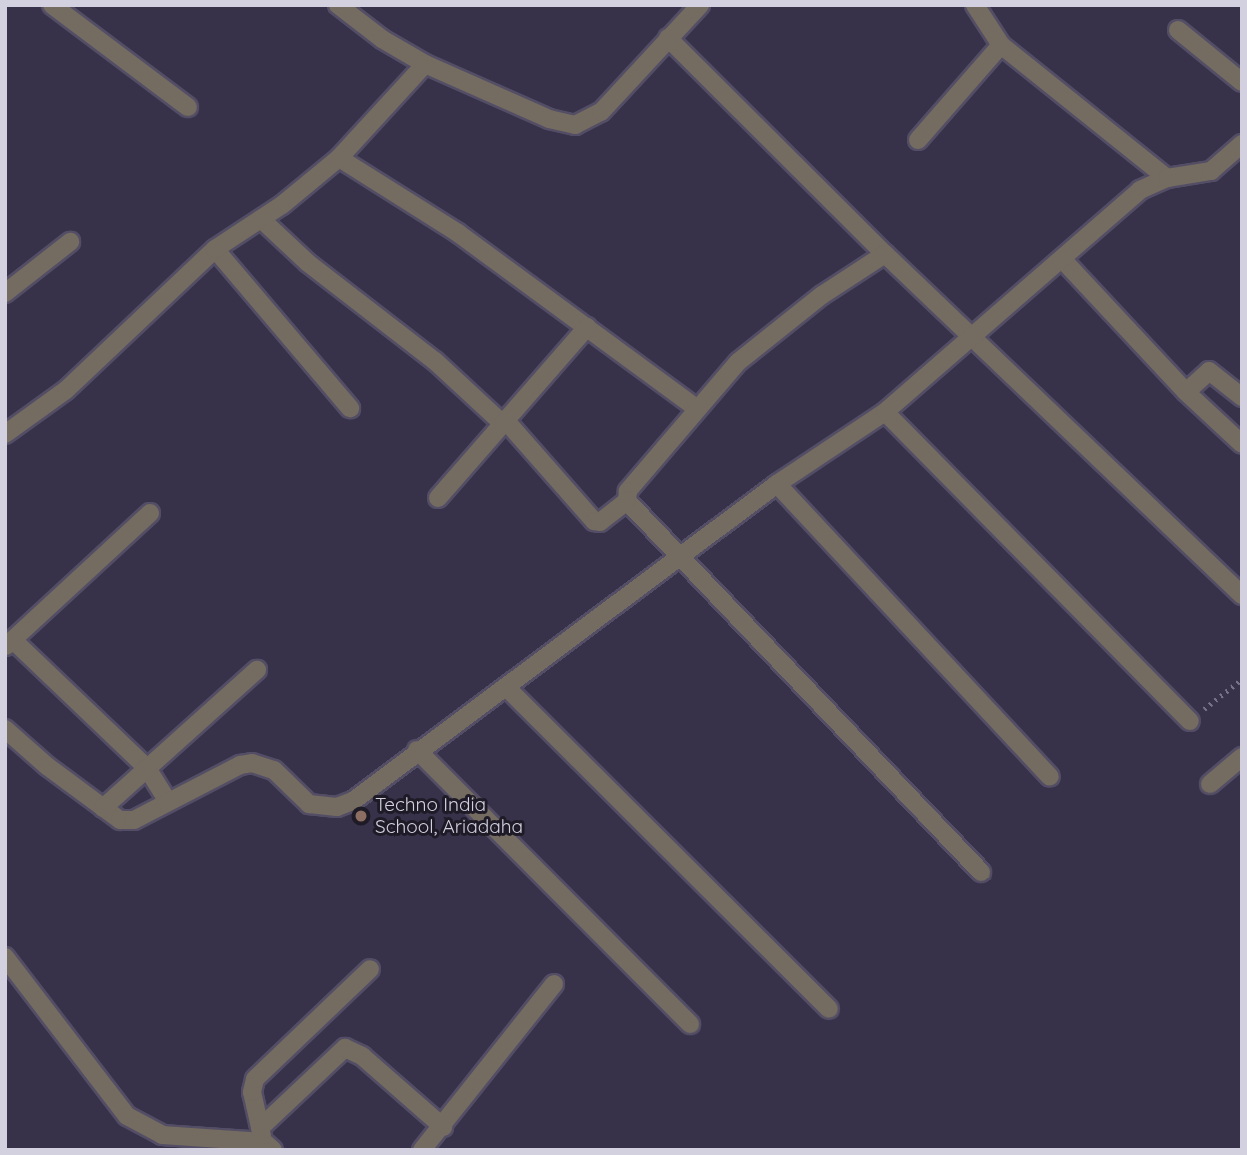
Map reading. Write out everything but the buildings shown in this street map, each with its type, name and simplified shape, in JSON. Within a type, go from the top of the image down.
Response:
[{"type":"street","points":[[52,5],[188,107]]},
{"type":"street","points":[[338,5],[382,39],[425,64],[549,119],[575,125],[601,112],[700,5]]},
{"type":"street","points":[[975,5],[1001,45],[1167,178]]},
{"type":"street","points":[[1178,30],[1242,82]]},
{"type":"street","points":[[668,38],[886,254],[973,334],[1242,595]]},
{"type":"street","points":[[918,139],[1001,45]]},
{"type":"street","points":[[5,434],[66,390],[215,249],[261,219],[339,158],[425,64]]},
{"type":"street","points":[[5,729],[103,808],[127,821],[253,763],[274,770],[309,804],[337,807],[353,801],[417,750],[508,689],[777,485],[885,412],[973,334],[1063,260],[1140,190],[1167,178],[1221,166],[1242,144]]},
{"type":"street","points":[[339,158],[458,233],[696,408]]},
{"type":"street","points":[[261,219],[308,263],[435,361],[506,424],[597,524],[626,501],[628,491],[696,408],[738,362],[783,326],[886,254]]},
{"type":"street","points":[[5,293],[70,242]]},
{"type":"street","points":[[215,249],[350,408]]},
{"type":"street","points":[[1063,260],[1186,392],[1242,444]]},
{"type":"street","points":[[438,498],[506,424],[587,327]]},
{"type":"street","points":[[1186,392],[1209,371],[1242,397]]},
{"type":"street","points":[[885,412],[1190,721]]},
{"type":"street","points":[[777,485],[1050,777]]},
{"type":"street","points":[[626,501],[678,559],[981,872]]},
{"type":"street","points":[[150,513],[9,644],[148,768],[168,801]]},
{"type":"street","points":[[103,808],[257,670]]},
{"type":"street","points":[[508,689],[829,1009]]},
{"type":"street","points":[[417,750],[690,1024]]},
{"type":"street","points":[[1210,784],[1242,757]]},
{"type":"street","points":[[5,957],[127,1116],[162,1135],[266,1140]]},
{"type":"street","points":[[266,1140],[252,1092],[255,1079],[370,969]]},
{"type":"street","points":[[422,1150],[554,984]]},
{"type":"street","points":[[266,1140],[345,1048],[362,1056],[443,1126]]},
{"type":"path","points":[[1190,721],[1242,679]]},
{"type":"place","name":"Techno India School, Ariadaha","points":[[361,816]]}]
